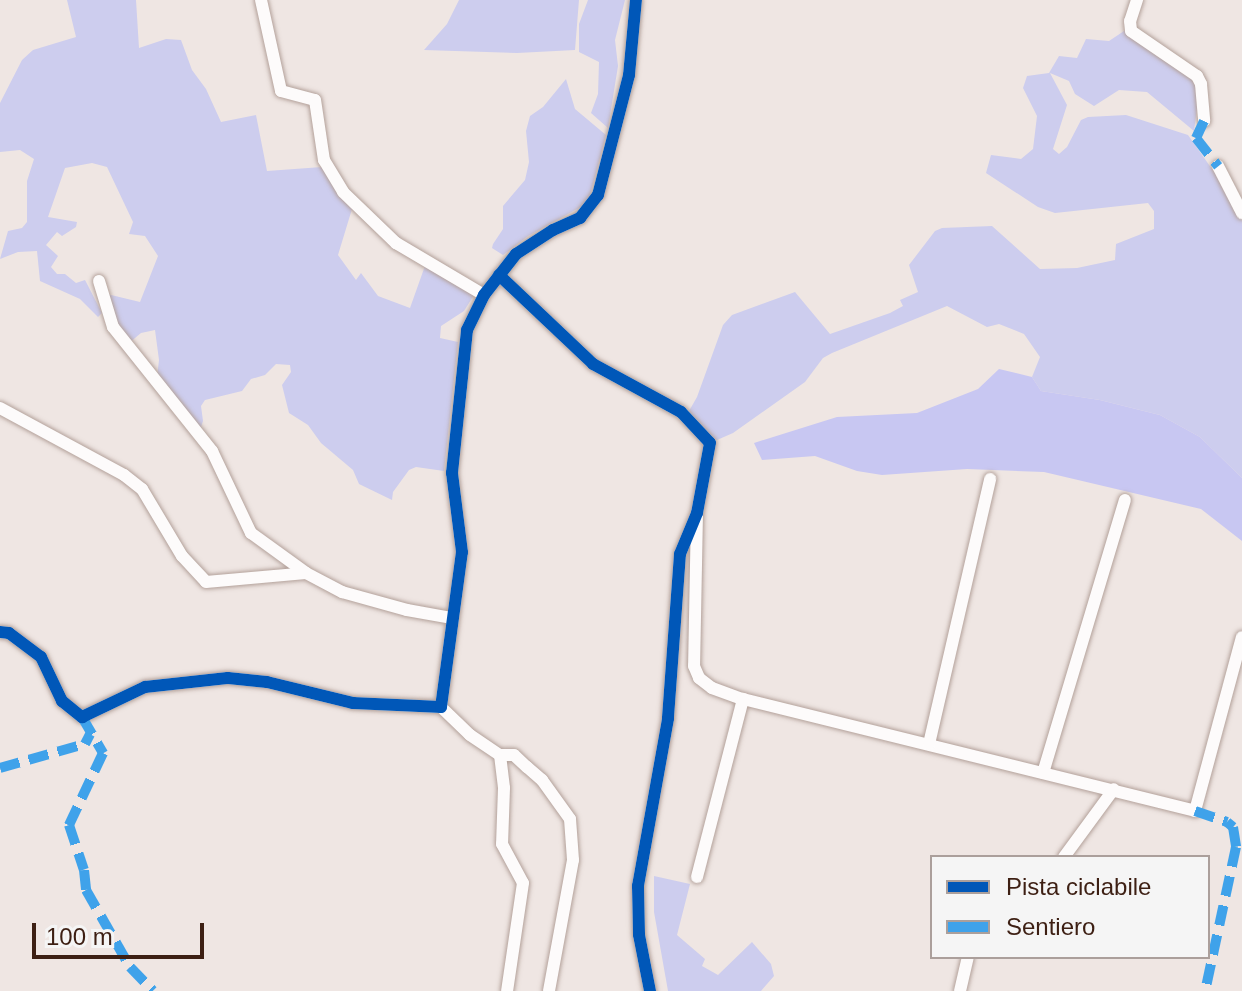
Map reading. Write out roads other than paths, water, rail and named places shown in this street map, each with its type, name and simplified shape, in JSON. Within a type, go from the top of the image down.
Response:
[{"type":"street","points":[[261,0],[281,91],[315,100],[324,160],[343,192],[396,243],[484,295]]},
{"type":"street","points":[[441,707],[446,695],[452,618],[462,552],[452,473],[467,330],[484,295],[516,254],[553,230],[580,218],[598,195],[629,75],[636,0]]},
{"type":"street","points":[[1137,0],[1130,21],[1131,31],[1197,76],[1201,84],[1204,121]]},
{"type":"street","points":[[1218,166],[1242,213]]},
{"type":"street","points":[[499,275],[593,364],[681,412],[710,443],[697,513],[696,674],[712,688],[743,699],[1195,811],[1242,637]]},
{"type":"street","points":[[99,281],[113,327],[212,451],[246,525],[306,573],[342,592],[407,610],[452,618]]},
{"type":"street","points":[[0,408],[124,475],[142,489],[182,556],[206,582],[306,573]]},
{"type":"street","points":[[929,744],[990,479]]},
{"type":"street","points":[[1043,773],[1125,500]]},
{"type":"street","points":[[650,991],[639,935],[638,886],[668,719],[680,554],[697,513]]},
{"type":"street","points":[[0,632],[9,633],[41,657],[62,701],[82,717],[145,687],[228,678],[282,685],[353,703],[441,707],[470,735],[500,755],[514,755],[570,819],[573,860],[549,991]]},
{"type":"street","points":[[697,877],[743,699]]},
{"type":"street","points":[[500,755],[504,788],[502,844],[523,883],[507,991]]},
{"type":"street","points":[[1065,855],[1114,789]]},
{"type":"street","points":[[960,991],[968,959]]}]
